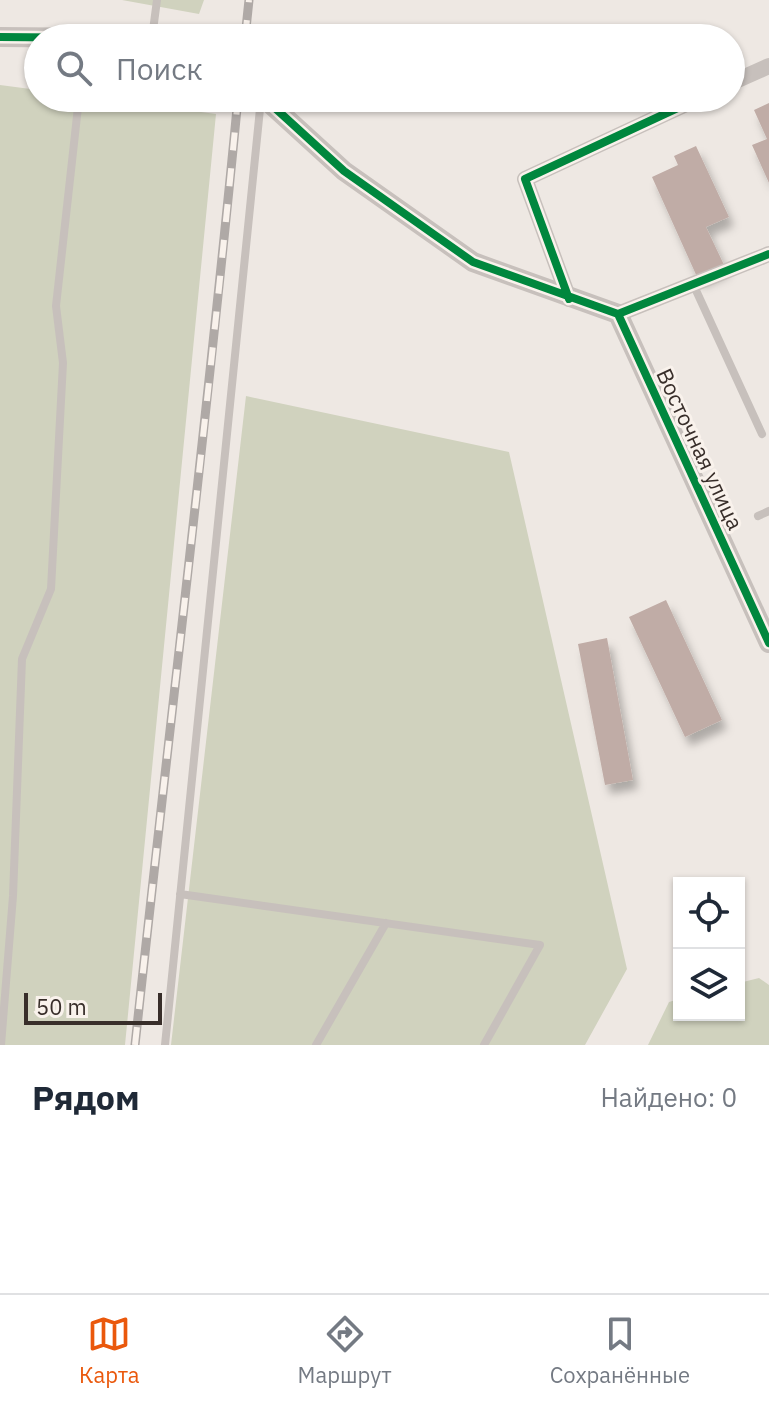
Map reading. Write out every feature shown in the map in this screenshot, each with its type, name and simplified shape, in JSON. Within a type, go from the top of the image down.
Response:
[{"type":"street","points":[[1,34],[24,35]]},
{"type":"street","points":[[745,77],[769,66]]},
{"type":"street","points":[[279,112],[344,171],[473,262],[569,299],[618,314],[769,254]]},
{"type":"street","points":[[569,299],[525,179],[669,112]]},
{"type":"street","name":"Восточная улица","points":[[618,314],[769,643]]},
{"type":"lane","points":[[154,24],[157,0]]},
{"type":"lane","points":[[1,1045],[13,896],[22,659],[51,589],[63,363],[56,306],[77,112]]},
{"type":"lane","points":[[165,1045],[262,112]]},
{"type":"lane","points":[[694,286],[762,434]]},
{"type":"lane","points":[[758,516],[769,511]]},
{"type":"lane","points":[[180,894],[540,945],[484,1045]]},
{"type":"lane","points":[[316,1045],[386,923]]},
{"type":"green space","points":[[122,0],[204,0],[199,14]]},
{"type":"green space","points":[[0,85],[24,88],[24,112],[216,114],[125,1045],[0,1045]]},
{"type":"green space","points":[[246,396],[509,452],[627,969],[585,1045],[171,1045]]},
{"type":"green space","points":[[759,978],[769,985],[769,1045],[648,1045],[669,1002],[673,1001],[673,1021],[745,1021],[745,982]]},
{"type":"building","points":[[769,103],[769,183],[752,145],[767,139],[754,110]]},
{"type":"building","points":[[696,146],[729,217],[706,227],[725,267],[698,279],[652,177],[678,165],[674,156]]},
{"type":"building","points":[[666,600],[722,720],[685,737],[629,617]]},
{"type":"building","points":[[607,638],[633,780],[605,785],[578,644]]},
{"type":"railway","points":[[246,24],[249,0]]},
{"type":"railway","points":[[135,1045],[237,112]]},
{"type":"cycle path","points":[[0,37],[24,37]]},
{"type":"cycle path","points":[[279,112],[344,171],[473,262],[618,314],[769,254]]},
{"type":"cycle path","points":[[569,299],[525,179],[669,112]]},
{"type":"cycle path","points":[[618,314],[769,643]]}]
